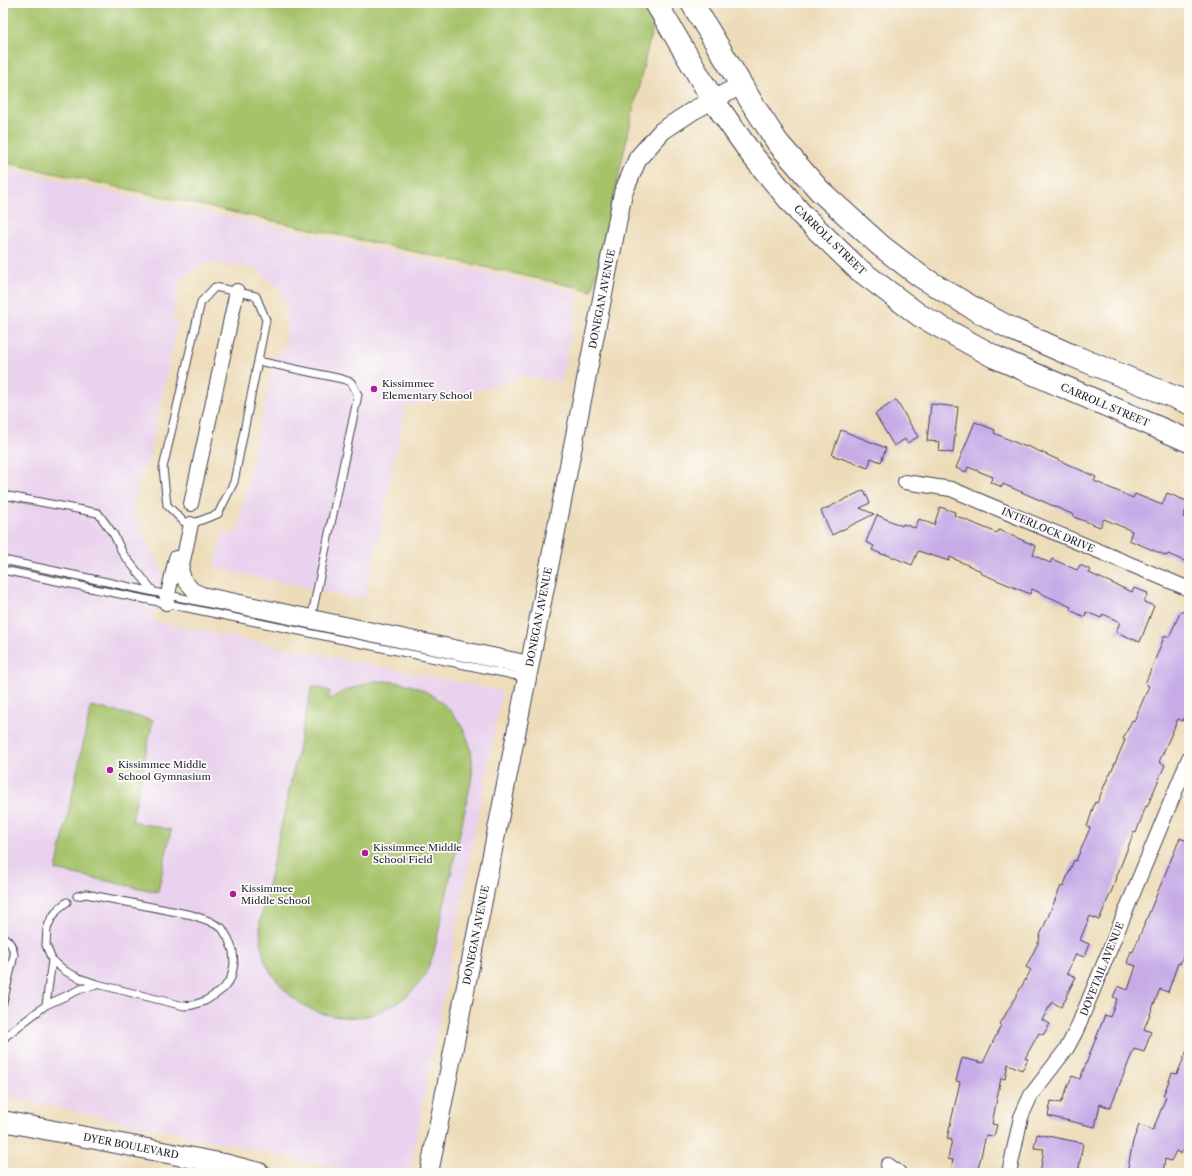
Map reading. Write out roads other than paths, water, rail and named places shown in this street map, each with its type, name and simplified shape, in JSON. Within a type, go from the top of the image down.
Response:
[{"type":"main road","name":"CARROLL STREET","points":[[656,3],[713,100],[752,155],[802,215],[858,269],[919,315],[995,357],[1189,441]]},
{"type":"main road","points":[[692,3],[778,143],[819,190],[881,246],[920,276],[978,311],[1012,329],[1189,404]]},
{"type":"main road","name":"DYER BOULEVARD","points":[[3,1120],[259,1173]]},
{"type":"street","name":"DONEGAN AVENUE","points":[[429,1173],[622,193],[638,158],[662,131],[694,110],[741,85]]},
{"type":"street","points":[[191,504],[237,292]]},
{"type":"street","name":"INTERLOCK DRIVE","points":[[905,482],[951,489],[1189,589]]},
{"type":"street","points":[[188,523],[181,570],[185,582],[192,590],[202,594],[311,621],[528,671]]},
{"type":"street","points":[[163,597],[188,523]]},
{"type":"street","name":"DOVETAIL AVENUE","points":[[1009,1173],[1021,1117],[1031,1095],[1067,1048],[1076,1031],[1184,785],[1189,758]]},
{"type":"lane","points":[[215,287],[256,296],[266,320],[258,361],[234,482],[218,514],[188,523],[167,505],[163,468],[201,302],[215,287]]},
{"type":"lane","points":[[258,361],[352,382],[358,395],[308,633]]},
{"type":"lane","points":[[3,495],[98,513],[114,535],[123,554],[163,597]]},
{"type":"lane","points":[[3,560],[163,597],[308,633],[528,671]]},
{"type":"lane","points":[[3,570],[311,621]]},
{"type":"lane","points":[[52,960],[65,971],[79,978],[184,1006],[205,1001],[224,988],[230,978],[234,964],[233,951],[222,928],[209,921],[192,915],[86,894],[77,896]]},
{"type":"lane","points":[[46,1005],[52,960],[46,944],[47,929],[58,908],[67,902]]},
{"type":"lane","points":[[3,937],[9,941],[13,950],[3,1002]]},
{"type":"lane","points":[[3,963],[11,965]]},
{"type":"lane","points":[[3,1040],[6,1036],[46,1005],[81,989],[97,984]]},
{"type":"place","name":"Kissimmee Elementary School","points":[[374,389]]},
{"type":"place","name":"Kissimmee Middle School Gymnasium","points":[[110,770]]},
{"type":"place","name":"Kissimmee Middle School Field","points":[[365,853]]},
{"type":"place","name":"Kissimmee Middle School","points":[[233,894]]}]
